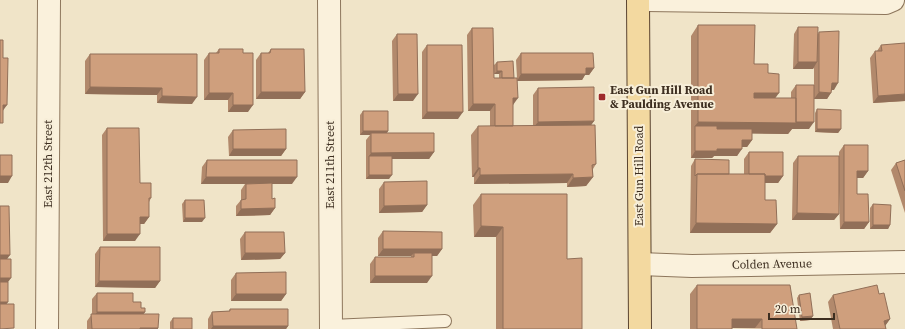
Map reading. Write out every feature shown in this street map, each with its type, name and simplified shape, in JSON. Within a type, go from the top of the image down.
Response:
[{"type":"main road","name":"East Gun Hill Road","points":[[638,0],[640,329]]},
{"type":"street","name":"East 212th Street","points":[[47,329],[48,0]]},
{"type":"street","name":"East 211th Street","points":[[329,0],[331,327]]},
{"type":"street","points":[[645,0],[886,3],[893,0]]},
{"type":"street","name":"Colden Avenue","points":[[640,264],[692,266],[905,262]]},
{"type":"lane","points":[[331,327],[445,322]]},
{"type":"building","points":[[698,25],[755,25],[754,64],[768,64],[768,73],[779,74],[779,93],[754,93],[754,98],[796,98],[796,123],[698,122]]},
{"type":"building","points":[[798,27],[818,27],[817,62],[798,62]]},
{"type":"building","points":[[472,28],[493,28],[494,78],[517,78],[518,98],[513,98],[513,126],[495,126],[495,104],[473,104]]},
{"type":"building","points":[[839,31],[838,83],[832,83],[831,93],[819,92],[819,32]]},
{"type":"building","points":[[397,34],[417,34],[418,94],[398,94]]},
{"type":"building","points":[[0,40],[3,40],[3,58],[8,58],[7,105],[3,105],[3,123],[0,123]]},
{"type":"building","points":[[905,43],[905,94],[878,96],[875,51],[882,51],[881,45]]},
{"type":"building","points":[[427,45],[462,45],[463,112],[427,112]]},
{"type":"building","points":[[219,49],[243,49],[243,53],[253,53],[253,105],[233,105],[233,93],[209,93],[209,53],[219,53]]},
{"type":"building","points":[[271,49],[304,49],[305,92],[261,92],[261,53],[270,53]]},
{"type":"building","points":[[521,53],[593,53],[594,68],[586,68],[586,74],[521,74]]},
{"type":"building","points":[[90,54],[197,54],[197,97],[162,96],[162,88],[90,87]]},
{"type":"building","points":[[513,61],[514,78],[502,78],[502,71],[497,71],[497,62]]},
{"type":"building","points":[[796,85],[814,85],[814,122],[796,122]]},
{"type":"building","points":[[594,87],[594,121],[538,122],[538,88]]},
{"type":"building","points":[[817,109],[841,110],[841,129],[817,129]]},
{"type":"building","points":[[363,111],[388,111],[388,131],[363,131]]},
{"type":"building","points":[[595,125],[596,164],[592,165],[593,177],[573,178],[573,174],[480,175],[480,168],[478,168],[478,126]]},
{"type":"building","points":[[695,126],[717,126],[717,129],[752,129],[752,140],[742,140],[742,149],[695,151]]},
{"type":"building","points":[[107,128],[139,128],[140,183],[151,183],[149,217],[140,217],[140,234],[107,234]]},
{"type":"building","points":[[286,129],[286,149],[233,149],[233,130]]},
{"type":"building","points":[[371,133],[434,133],[434,152],[371,153]]},
{"type":"building","points":[[844,145],[868,145],[868,171],[857,171],[857,194],[868,194],[869,222],[844,222]]},
{"type":"building","points":[[749,152],[783,152],[783,176],[749,174]]},
{"type":"building","points":[[0,155],[12,155],[12,176],[0,176]]},
{"type":"building","points":[[369,156],[392,156],[392,175],[369,175]]},
{"type":"building","points":[[798,156],[839,156],[839,214],[797,213]]},
{"type":"building","points":[[695,159],[729,160],[729,174],[697,174],[695,176]]},
{"type":"building","points":[[207,160],[297,160],[297,177],[206,177]]},
{"type":"building","points":[[905,160],[905,191],[896,163]]},
{"type":"building","points":[[697,174],[765,174],[765,200],[776,200],[777,224],[696,223]]},
{"type":"building","points":[[427,181],[427,205],[384,206],[384,182]]},
{"type":"building","points":[[272,183],[272,199],[275,198],[275,208],[241,209],[241,200],[246,199],[246,184]]},
{"type":"building","points":[[481,194],[567,194],[567,259],[582,258],[582,329],[503,329],[503,227],[481,226]]},
{"type":"building","points":[[185,200],[204,200],[205,218],[185,218]]},
{"type":"building","points":[[873,204],[891,205],[890,225],[873,225]]},
{"type":"building","points":[[0,206],[9,206],[10,255],[0,255]]},
{"type":"building","points":[[383,231],[442,232],[442,249],[383,249]]},
{"type":"building","points":[[245,232],[284,232],[285,253],[245,253]]},
{"type":"building","points":[[100,247],[160,247],[160,281],[99,281]]},
{"type":"building","points":[[414,253],[432,253],[432,276],[375,276],[375,257],[414,257]]},
{"type":"building","points":[[0,259],[11,259],[11,278],[0,278]]},
{"type":"building","points":[[286,272],[286,294],[236,294],[236,273]]},
{"type":"building","points":[[0,282],[8,282],[8,302],[0,302]]},
{"type":"building","points":[[697,285],[790,285],[797,329],[762,329],[762,319],[732,319],[732,329],[697,329]]},
{"type":"building","points":[[877,285],[879,294],[884,293],[890,319],[884,321],[886,329],[840,329],[833,295]]},
{"type":"building","points":[[97,293],[133,293],[133,302],[141,302],[141,308],[145,308],[145,312],[97,312]]},
{"type":"building","points":[[810,293],[813,316],[802,317],[799,295]]},
{"type":"building","points":[[0,304],[14,304],[14,328],[0,329]]},
{"type":"building","points":[[230,309],[288,309],[288,326],[213,326],[212,312],[230,311]]},
{"type":"building","points":[[91,314],[159,314],[158,328],[92,329]]},
{"type":"building","points":[[173,318],[192,318],[192,329],[173,329]]},
{"type":"place","name":"East Gun Hill Road & Paulding Avenue","points":[[602,97]]}]
